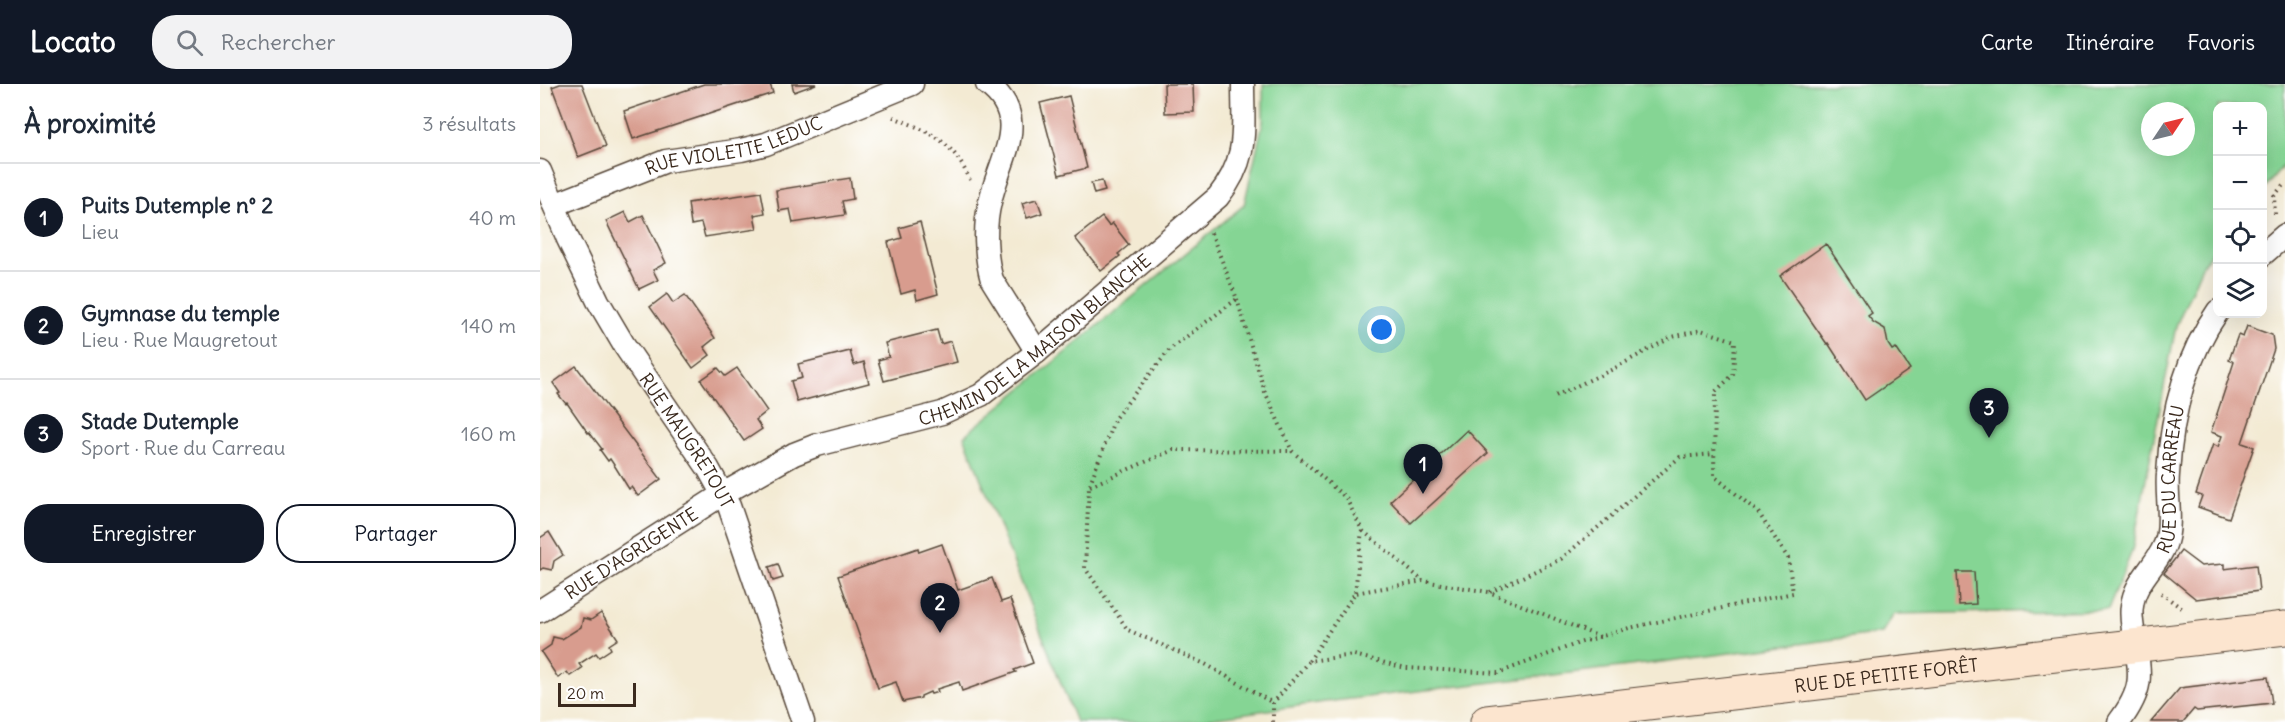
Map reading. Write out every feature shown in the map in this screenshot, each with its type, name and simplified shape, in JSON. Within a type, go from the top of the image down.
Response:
[{"type":"main road","name":"RUE DE PETITE FORÊT","points":[[1506,721],[2285,628]]},
{"type":"street","name":"RUE VIOLETTE LEDUC","points":[[554,205],[659,163],[755,148],[912,84]]},
{"type":"street","points":[[987,84],[1004,102],[1012,126],[990,201],[987,258],[992,279],[1037,352]]},
{"type":"street","name":"CHEMIN DE LA MAISON BLANCHE","points":[[723,494],[805,449],[953,409],[992,388],[1203,212],[1224,189],[1241,157],[1243,84]]},
{"type":"street","name":"RUE MAUGRETOUT","points":[[540,171],[598,301],[723,494],[803,722]]},
{"type":"street","points":[[2267,251],[2285,235]]},
{"type":"street","name":"RUE DU CARREAU","points":[[2119,722],[2139,690],[2140,675],[2131,617],[2132,604],[2143,578],[2162,550],[2168,536],[2168,476],[2172,435],[2179,400],[2194,354],[2213,318]]},
{"type":"street","name":"RUE D'AGRIGENTE","points":[[540,611],[723,494]]},
{"type":"path","points":[[865,105],[936,135],[963,164],[988,215]]},
{"type":"path","points":[[1203,212],[1237,299],[1265,392],[1292,451],[1346,498],[1362,530],[1423,581]]},
{"type":"path","points":[[1237,299],[1170,350],[1115,418],[1089,486],[1085,568],[1128,630],[1205,664],[1273,703]]},
{"type":"path","points":[[1309,661],[1354,655],[1406,669],[1498,673],[1629,628],[1793,593],[1788,558],[1758,512],[1714,476],[1715,392],[1733,375],[1735,341],[1701,330],[1672,337],[1613,369],[1553,397]]},
{"type":"path","points":[[1089,486],[1173,450],[1292,451]]},
{"type":"path","points":[[1489,592],[1561,559],[1680,457],[1714,454]]},
{"type":"path","points":[[1273,722],[1273,703],[1309,661],[1355,593],[1362,530]]},
{"type":"path","points":[[2143,578],[2188,613]]},
{"type":"path","points":[[1355,593],[1423,581],[1489,592],[1601,637]]},
{"type":"green space","points":[[1263,84],[2285,84],[2285,164],[2267,185],[2267,102],[2213,102],[2213,251],[2203,264],[2176,326],[2132,551],[2108,610],[1894,614],[1882,633],[1325,702],[1184,722],[1076,722],[964,436],[1244,205],[1263,122]]},
{"type":"building","points":[[560,84],[582,84],[606,146],[578,157],[552,87]]},
{"type":"building","points":[[704,84],[770,84],[773,93],[633,139],[624,111]]},
{"type":"building","points":[[792,84],[816,84],[794,92]]},
{"type":"building","points":[[1164,84],[1193,84],[1194,112],[1165,113]]},
{"type":"building","points":[[1069,96],[1087,168],[1059,175],[1040,103]]},
{"type":"building","points":[[850,178],[853,199],[842,201],[845,215],[793,223],[790,209],[779,211],[776,190]]},
{"type":"building","points":[[1102,181],[1105,191],[1094,194],[1091,183]]},
{"type":"building","points":[[761,192],[765,213],[754,215],[757,229],[705,237],[701,223],[691,225],[688,203]]},
{"type":"building","points":[[1037,199],[1042,213],[1027,218],[1022,203]]},
{"type":"building","points":[[625,212],[630,222],[643,215],[666,263],[653,270],[658,280],[639,289],[606,221]]},
{"type":"building","points":[[1102,217],[1109,226],[1112,223],[1129,245],[1118,254],[1120,256],[1101,271],[1075,238]]},
{"type":"building","points":[[920,222],[938,294],[917,300],[915,290],[901,294],[888,242],[902,238],[899,228]]},
{"type":"building","points":[[1826,244],[1872,313],[1868,316],[1885,329],[1888,344],[1892,350],[1896,348],[1910,369],[1865,400],[1780,276]]},
{"type":"building","points":[[667,294],[673,303],[685,295],[715,338],[704,347],[710,355],[693,368],[650,307]]},
{"type":"building","points":[[2247,326],[2272,335],[2274,349],[2242,443],[2254,447],[2229,518],[2198,507],[2202,496],[2196,494],[2213,444],[2218,447],[2222,436],[2211,432],[2234,362],[2229,360],[2238,335],[2243,337]]},
{"type":"building","points":[[937,330],[941,344],[951,341],[957,362],[884,381],[878,360],[889,357],[885,343]]},
{"type":"building","points":[[850,351],[854,365],[864,362],[869,383],[797,402],[791,381],[802,378],[798,364]]},
{"type":"building","points":[[576,366],[661,479],[638,496],[631,487],[629,489],[610,459],[608,461],[600,450],[602,449],[558,394],[560,393],[553,383]]},
{"type":"building","points":[[718,368],[725,376],[737,368],[767,411],[756,420],[762,429],[744,441],[701,380]]},
{"type":"building","points":[[1467,430],[1488,453],[1411,523],[1390,501]]},
{"type":"building","points":[[549,532],[563,555],[554,561],[552,570],[543,568],[540,570],[540,538]]},
{"type":"building","points":[[942,544],[958,590],[992,578],[1001,602],[1010,599],[1033,663],[1014,670],[1016,672],[962,691],[959,682],[937,689],[938,692],[931,694],[930,692],[921,698],[903,702],[896,682],[878,688],[838,576],[918,548],[919,552]]},
{"type":"building","points":[[2181,551],[2201,566],[2224,564],[2224,569],[2256,565],[2259,591],[2196,599],[2164,573]]},
{"type":"building","points":[[778,564],[783,578],[773,581],[769,567]]},
{"type":"building","points":[[1957,572],[1974,572],[1976,604],[1959,605]]},
{"type":"building","points":[[601,613],[618,639],[609,645],[611,649],[599,657],[596,653],[579,664],[582,668],[570,676],[567,672],[558,678],[541,652],[551,645],[553,637],[562,639],[581,627],[583,618],[591,620]]},
{"type":"building","points":[[2268,677],[2272,703],[2197,711],[2194,709],[2183,722],[2151,722],[2180,688]]},
{"type":"place","name":"Stade Dutemple","points":[[1989,438]]},
{"type":"place","name":"Puits Dutemple n° 2","points":[[1423,494]]},
{"type":"place","name":"Gymnase du temple","points":[[940,633]]}]
